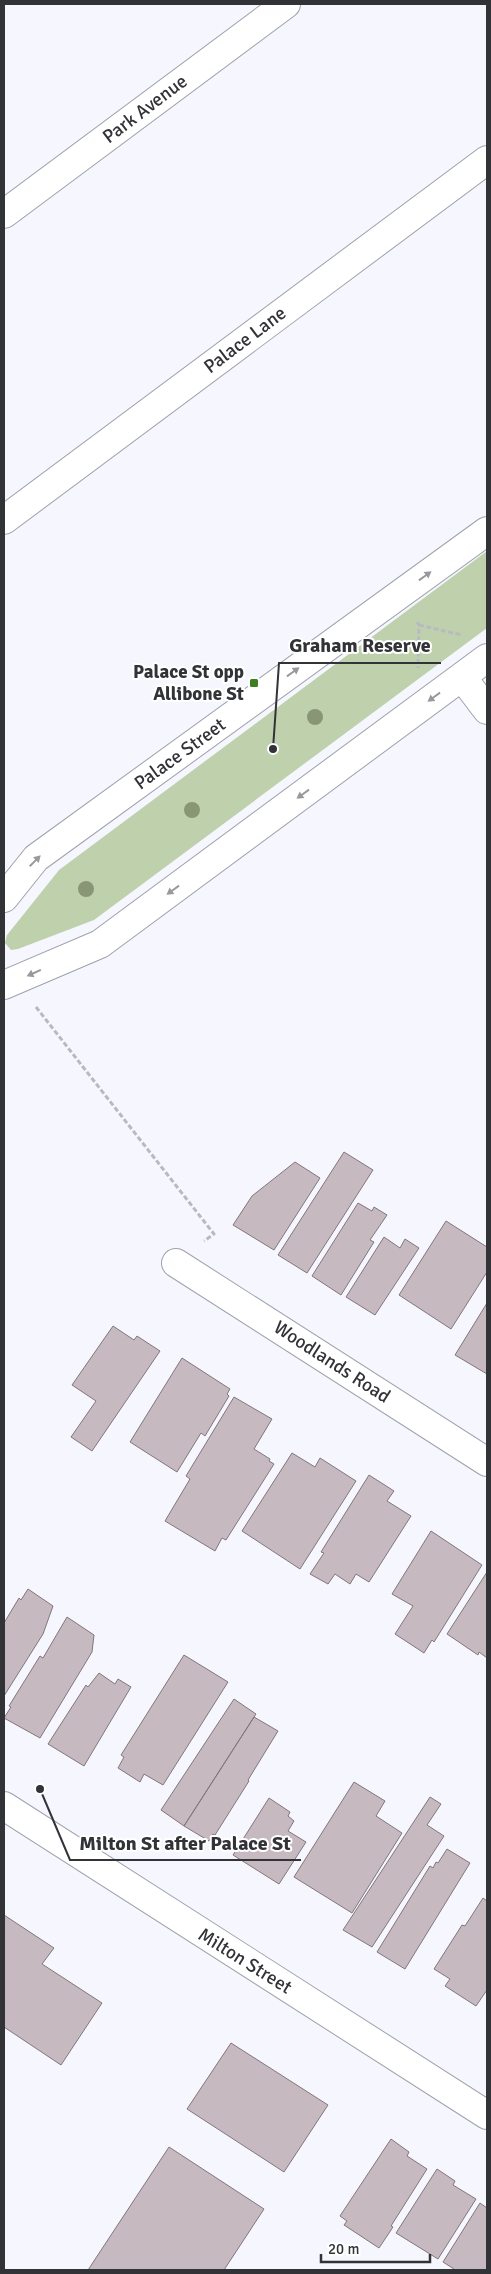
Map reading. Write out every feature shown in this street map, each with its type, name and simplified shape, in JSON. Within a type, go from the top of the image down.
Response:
[{"type":"street","name":"Park Avenue","points":[[4,214],[286,4]]},
{"type":"street","name":"Palace Lane","points":[[4,520],[487,160]]},
{"type":"street","name":"Palace Street","points":[[4,898],[36,858],[487,531]]},
{"type":"street","points":[[10,983],[100,944],[487,658]]},
{"type":"street","points":[[462,677],[487,710]]},
{"type":"street","name":"Woodlands Road","points":[[176,1263],[487,1462]]},
{"type":"street","name":"Milton Street","points":[[4,1806],[487,2115]]},
{"type":"path","points":[[415,619],[419,625],[416,710]]},
{"type":"path","points":[[419,625],[468,636]]},
{"type":"path","points":[[10,983],[214,1234]]},
{"type":"green space","points":[[487,551],[487,628],[94,920],[18,949],[11,950],[5,943],[7,935],[59,870]]},
{"type":"building","points":[[344,1152],[373,1170],[307,1273],[278,1255]]},
{"type":"building","points":[[295,1162],[320,1178],[274,1250],[233,1225],[252,1196]]},
{"type":"building","points":[[358,1203],[372,1211],[374,1207],[387,1215],[370,1240],[374,1242],[341,1295],[312,1276]]},
{"type":"building","points":[[446,1221],[487,1247],[487,1272],[451,1329],[399,1295]]},
{"type":"building","points":[[384,1237],[400,1248],[405,1239],[419,1248],[375,1315],[346,1297]]},
{"type":"building","points":[[487,1303],[487,1374],[455,1355]]},
{"type":"building","points":[[113,1326],[134,1340],[137,1336],[160,1351],[92,1451],[71,1437],[96,1401],[72,1385]]},
{"type":"building","points":[[182,1358],[230,1389],[227,1394],[229,1396],[205,1436],[201,1433],[177,1472],[130,1442]]},
{"type":"building","points":[[234,1397],[272,1419],[254,1449],[270,1459],[269,1461],[274,1464],[226,1540],[222,1538],[215,1551],[165,1521],[190,1479],[186,1476]]},
{"type":"building","points":[[292,1453],[315,1467],[320,1458],[356,1481],[300,1569],[242,1531]]},
{"type":"building","points":[[369,1475],[394,1491],[387,1501],[411,1516],[369,1582],[356,1574],[350,1584],[335,1574],[328,1584],[310,1574],[324,1553],[321,1552]]},
{"type":"building","points":[[431,1531],[482,1565],[434,1642],[432,1640],[424,1653],[395,1634],[413,1606],[392,1594]]},
{"type":"building","points":[[487,1572],[487,1658],[479,1652],[478,1655],[447,1634]]},
{"type":"building","points":[[28,1589],[53,1606],[43,1634],[4,1696],[4,1623],[19,1598],[21,1600]]},
{"type":"building","points":[[67,1617],[94,1635],[92,1652],[40,1738],[4,1718],[11,1707],[9,1706],[40,1656],[43,1658]]},
{"type":"building","points":[[184,1655],[228,1682],[163,1785],[144,1774],[140,1782],[118,1768],[124,1757],[121,1755]]},
{"type":"building","points":[[99,1673],[115,1684],[118,1679],[131,1687],[84,1766],[48,1744],[86,1685],[88,1687]]},
{"type":"building","points":[[234,1699],[256,1714],[184,1826],[161,1810]]},
{"type":"building","points":[[254,1717],[278,1731],[249,1781],[215,1835],[213,1834],[209,1841],[184,1826]]},
{"type":"building","points":[[354,1782],[385,1801],[376,1816],[402,1833],[352,1913],[294,1877]]},
{"type":"building","points":[[430,1797],[441,1804],[427,1825],[444,1836],[372,1947],[343,1930]]},
{"type":"building","points":[[269,1798],[290,1812],[288,1816],[294,1821],[288,1831],[306,1842],[279,1884],[233,1855]]},
{"type":"building","points":[[447,1849],[470,1863],[405,1969],[377,1952],[430,1866],[433,1868],[436,1862],[438,1863]]},
{"type":"building","points":[[483,1898],[487,1901],[487,1990],[476,2006],[445,1986],[450,1979],[434,1969],[462,1925],[465,1926]]},
{"type":"building","points":[[4,1915],[54,1948],[42,1964],[102,2003],[61,2065],[4,2027]]},
{"type":"building","points":[[231,2043],[328,2105],[284,2172],[187,2109]]},
{"type":"building","points":[[391,2139],[409,2152],[407,2156],[427,2169],[379,2248],[344,2225],[347,2221],[340,2216]]},
{"type":"building","points":[[169,2147],[264,2209],[224,2270],[88,2270]]},
{"type":"building","points":[[437,2169],[455,2181],[453,2185],[476,2199],[438,2259],[396,2233]]},
{"type":"building","points":[[480,2203],[487,2208],[487,2270],[453,2270],[443,2262]]},
{"type":"place","name":"Palace St opp Allibone St","points":[[254,683]]},
{"type":"place","name":"Graham Reserve","points":[[273,749]]},
{"type":"place","name":"Milton St after Palace St","points":[[40,1789]]}]
